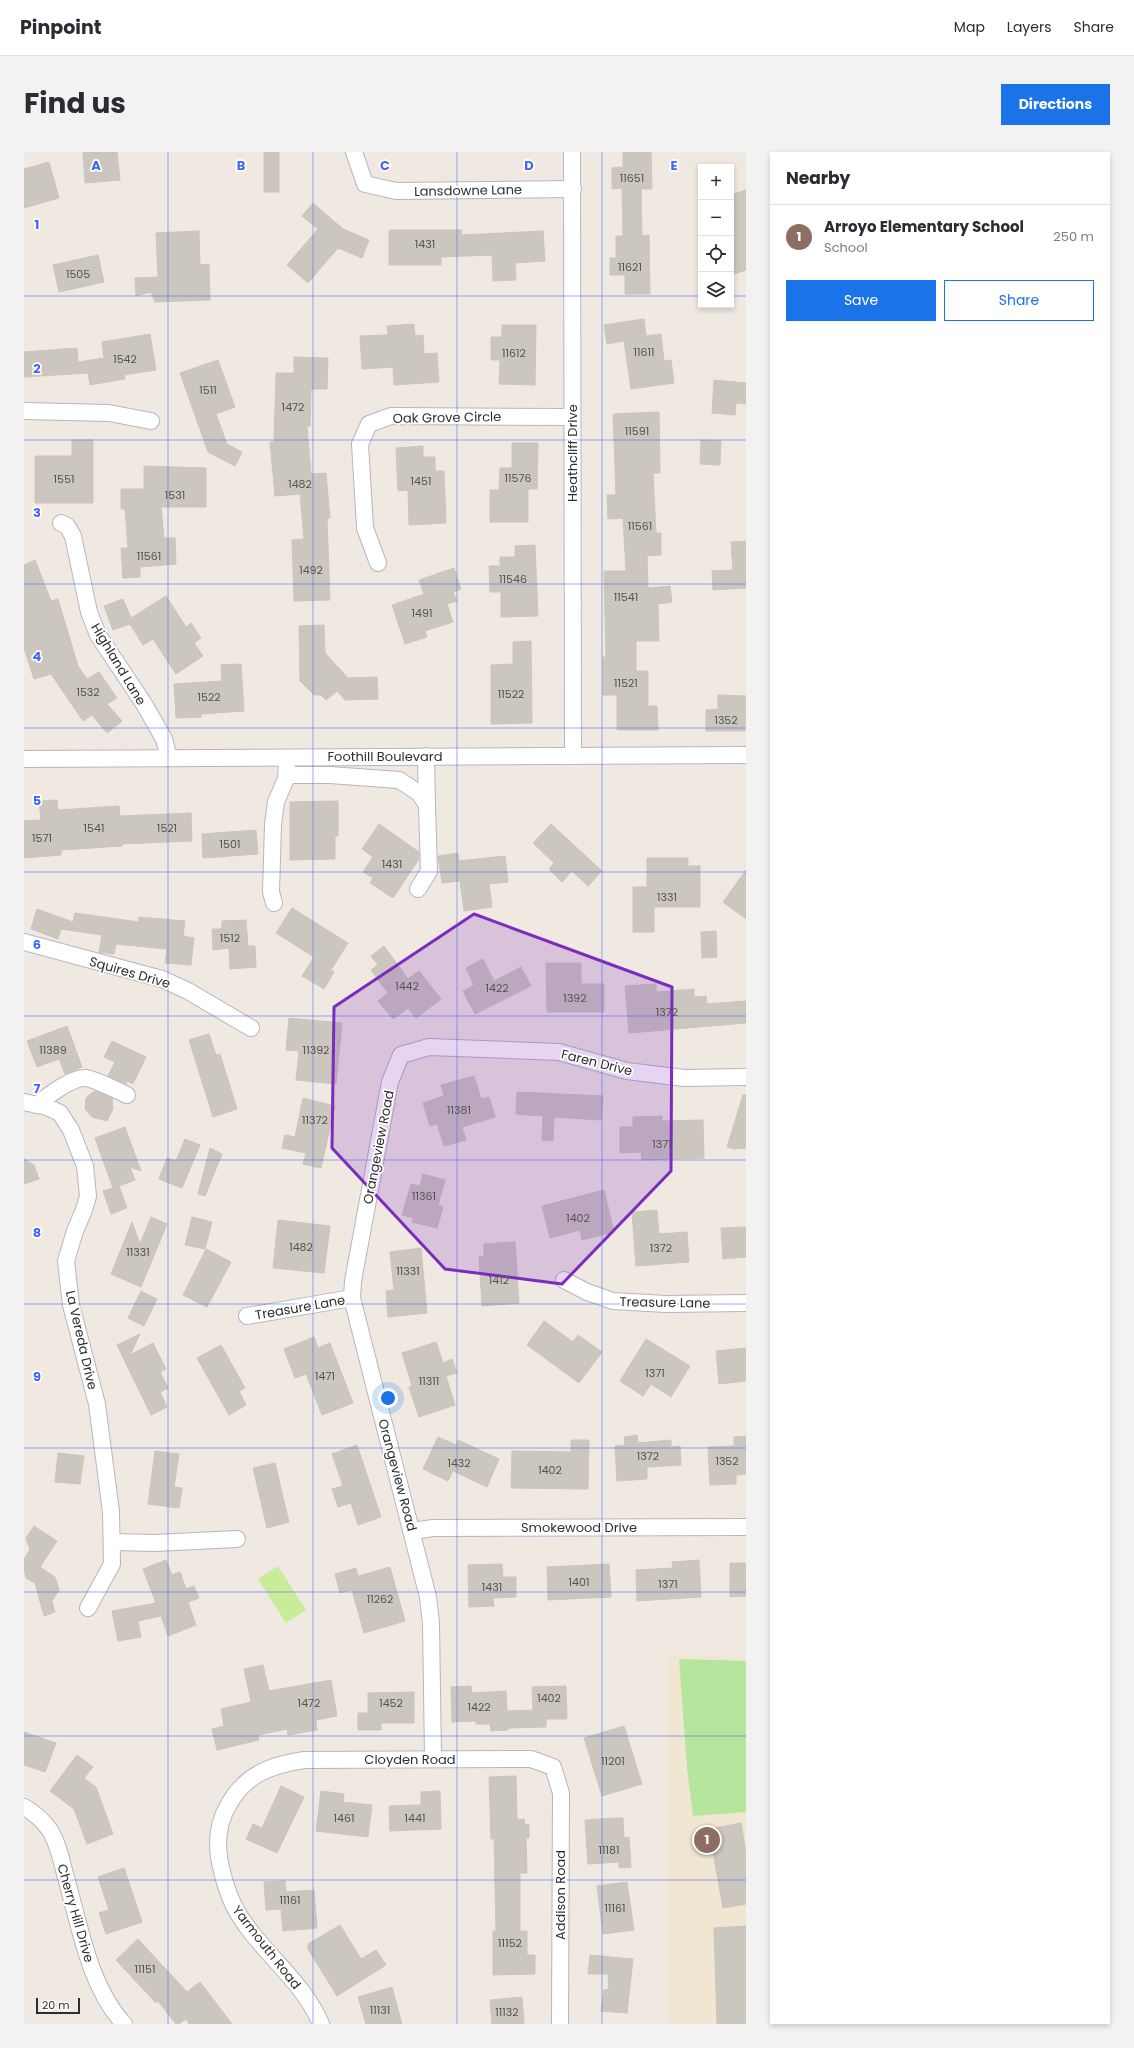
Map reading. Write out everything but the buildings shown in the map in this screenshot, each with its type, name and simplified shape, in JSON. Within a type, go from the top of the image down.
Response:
[{"type":"street","name":"Lansdowne Lane","points":[[354,152],[365,184],[396,192],[572,189]]},
{"type":"street","name":"Heathcliff Drive","points":[[572,152],[573,755]]},
{"type":"street","points":[[24,411],[109,413],[151,422]]},
{"type":"street","name":"Oak Grove Circle","points":[[378,562],[365,528],[360,444],[369,424],[391,416],[572,417]]},
{"type":"street","name":"Highland Lane","points":[[61,523],[67,526],[72,536],[89,612],[98,635],[144,704],[164,739],[169,758]]},
{"type":"street","name":"Foothill Boulevard","points":[[24,759],[746,755]]},
{"type":"street","points":[[418,889],[429,871],[426,756]]},
{"type":"street","points":[[274,903],[271,892],[273,825],[276,802],[286,780],[288,757]]},
{"type":"street","points":[[287,775],[330,775],[399,780],[419,793],[427,805]]},
{"type":"street","name":"Squires Drive","points":[[24,942],[162,979],[188,991],[251,1028]]},
{"type":"street","name":"Faren Drive","points":[[401,1055],[429,1047],[559,1052],[627,1071],[684,1078],[746,1077]]},
{"type":"street","name":"Orangeview Road","points":[[401,1055],[390,1082],[353,1281],[352,1298],[413,1531],[428,1597],[431,1623],[433,1758]]},
{"type":"street","points":[[30,1104],[72,1082],[86,1078],[127,1095]]},
{"type":"street","name":"La Vereda Drive","points":[[30,1104],[60,1113],[71,1130],[85,1166],[88,1196],[84,1210],[75,1230],[66,1261],[72,1305],[97,1404],[111,1512],[112,1542],[112,1564],[88,1608]]},
{"type":"street","name":"Treasure Lane","points":[[564,1280],[587,1292],[614,1301],[666,1304],[746,1303]]},
{"type":"street","name":"Treasure Lane","points":[[247,1316],[352,1298]]},
{"type":"street","name":"Smokewood Drive","points":[[413,1531],[433,1528],[746,1527]]},
{"type":"street","points":[[112,1542],[155,1543],[237,1539]]},
{"type":"street","name":"Cloyden Road","points":[[268,1768],[284,1762],[304,1760],[433,1758],[531,1759],[553,1767]]},
{"type":"street","name":"Addison Road","points":[[553,1767],[561,1793],[560,2024]]},
{"type":"street","name":"Yarmouth Road","points":[[268,1768],[239,1789],[228,1806],[220,1824],[218,1851],[219,1858],[224,1882],[233,1904],[248,1926],[305,1996],[321,2024]]},
{"type":"street","name":"Cherry Hill Drive","points":[[24,1807],[31,1811],[50,1830],[61,1859],[93,1971],[103,1995],[124,2024]]},
{"type":"highlighted area","points":[[474,914],[672,987],[671,1171],[562,1284],[445,1269],[332,1148],[334,1007]]},
{"type":"shaded area","points":[[667,1655],[746,1657],[746,2024],[667,2024]]},
{"type":"green space","points":[[278,1566],[306,1610],[286,1623],[258,1579]]},
{"type":"green space","points":[[679,1659],[746,1661],[746,1812],[693,1816],[687,1768]]},
{"type":"place","name":"Arroyo Elementary School","points":[[707,1840]]}]
